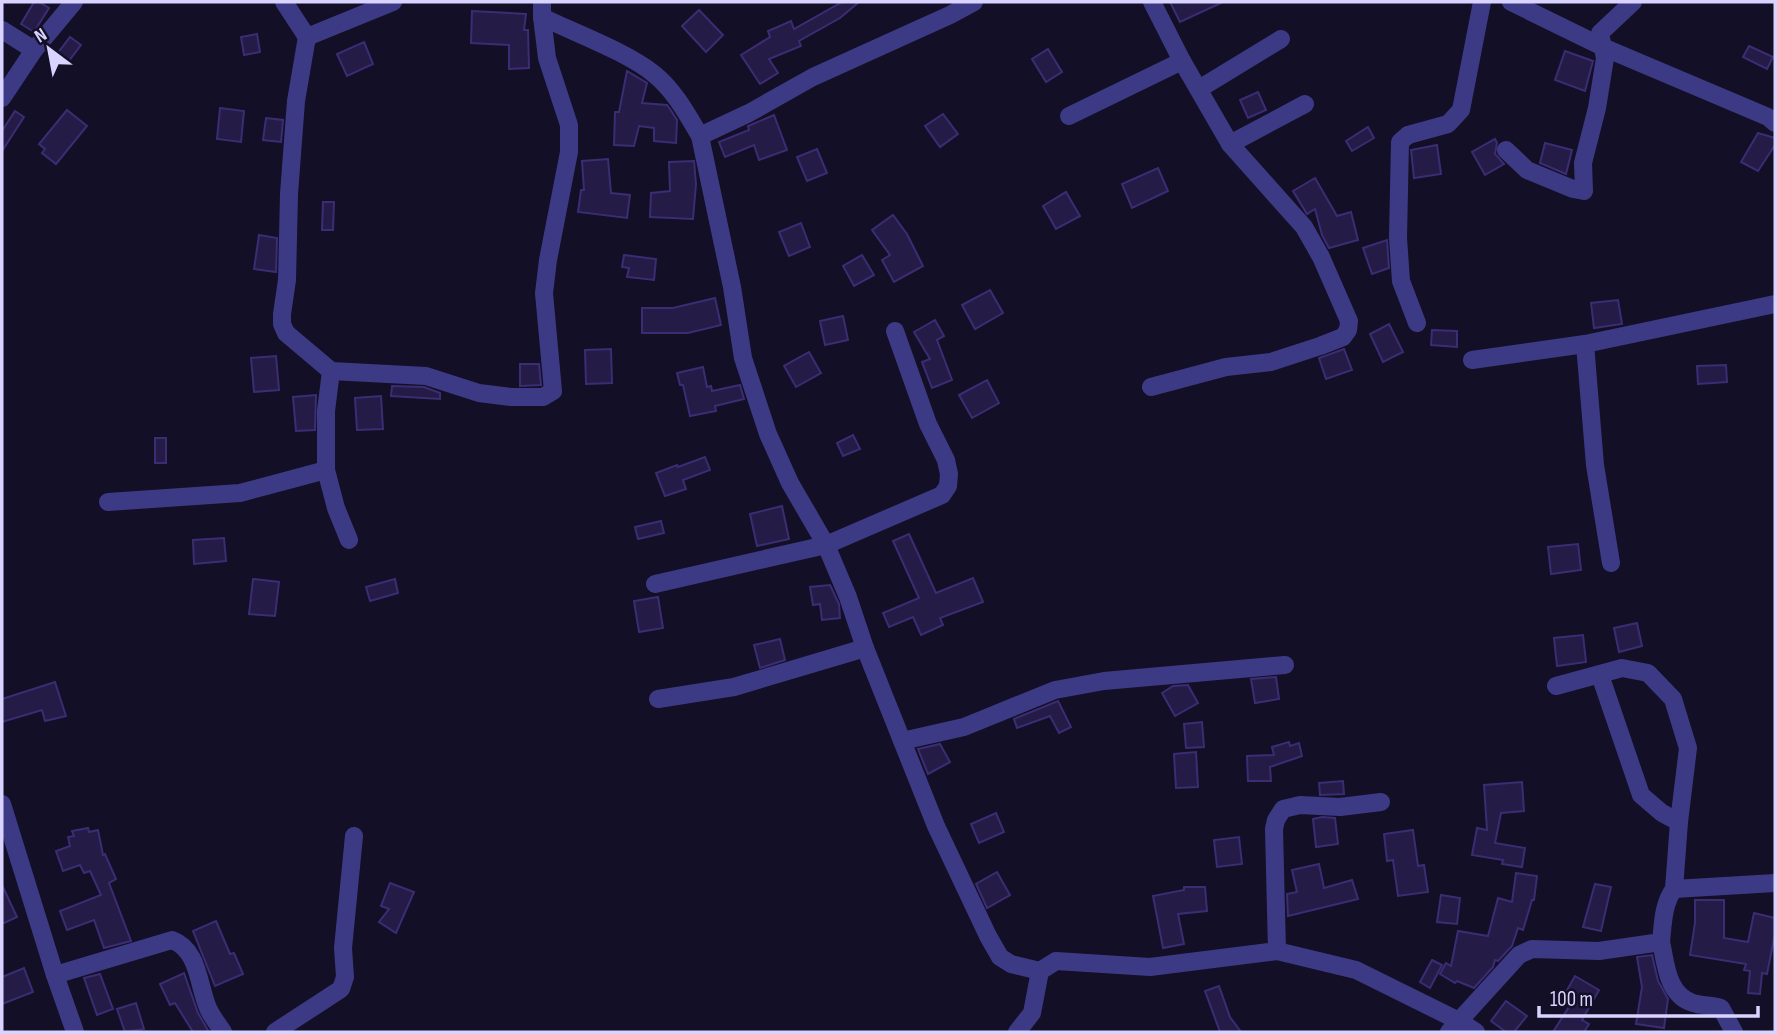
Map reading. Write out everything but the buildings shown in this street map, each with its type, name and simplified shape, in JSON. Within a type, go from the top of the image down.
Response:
[{"type":"street","points":[[2,98],[34,50],[74,2]]},
{"type":"street","points":[[284,2],[307,37],[296,101],[289,194],[287,280],[282,324],[286,333],[331,371],[426,376],[479,393],[511,397],[542,397],[553,391],[544,293],[569,152],[569,125],[547,58],[542,9]]},
{"type":"street","points":[[307,37],[393,2]]},
{"type":"street","points":[[699,136],[749,113],[947,8],[974,2]]},
{"type":"street","points":[[1152,2],[1182,61],[1230,144],[1304,227],[1321,257],[1349,321],[1348,330],[1343,337],[1271,362],[1226,367],[1152,387]]},
{"type":"street","points":[[1417,323],[1401,281],[1398,238],[1400,142],[1408,135],[1448,124],[1461,110],[1482,2]]},
{"type":"street","points":[[1511,2],[1603,47],[1768,117],[1775,123]]},
{"type":"street","points":[[1506,150],[1527,170],[1584,191],[1583,163],[1597,108],[1605,58],[1600,33],[1633,2]]},
{"type":"street","points":[[542,9],[654,74],[672,92],[699,136],[732,287],[743,358],[768,434],[790,483],[826,545],[848,597],[864,648],[936,826],[1000,957],[1012,964],[1041,971]]},
{"type":"street","points":[[2,30],[34,50]]},
{"type":"street","points":[[1199,89],[1281,39]]},
{"type":"street","points":[[1069,116],[1182,61]]},
{"type":"street","points":[[1230,144],[1305,104]]},
{"type":"street","points":[[1472,360],[1585,344],[1775,304]]},
{"type":"street","points":[[655,584],[826,545],[942,495],[948,486],[946,460],[929,424],[895,331]]},
{"type":"street","points":[[1585,344],[1595,465],[1611,563]]},
{"type":"street","points":[[331,371],[326,411],[326,470],[336,508],[349,540]]},
{"type":"street","points":[[108,502],[240,493],[326,470]]},
{"type":"street","points":[[659,699],[734,687],[864,648]]},
{"type":"street","points":[[902,741],[964,727],[1055,690],[1104,681],[1284,665]]},
{"type":"street","points":[[1556,686],[1622,668],[1648,673],[1673,699],[1688,748],[1674,889],[1665,909],[1661,942],[1670,983],[1680,996],[1693,1003],[1721,1008],[1734,1032]]},
{"type":"street","points":[[1600,675],[1641,795],[1662,813],[1679,822]]},
{"type":"street","points":[[1277,951],[1274,829],[1283,809],[1300,805],[1340,807],[1381,802]]},
{"type":"street","points":[[2,805],[75,1032]]},
{"type":"street","points":[[275,1032],[330,999],[341,989],[345,977],[343,948],[354,836]]},
{"type":"street","points":[[2,869],[20,864]]},
{"type":"street","points":[[1674,889],[1775,883]]},
{"type":"street","points":[[55,975],[172,940],[180,943],[192,957],[208,1009],[223,1032]]},
{"type":"street","points":[[1454,1027],[1519,955],[1532,949],[1598,951],[1661,942]]},
{"type":"street","points":[[1017,1032],[1031,1013],[1041,971],[1056,961],[1150,967],[1277,951],[1356,970],[1454,1027],[1476,1032]]}]
